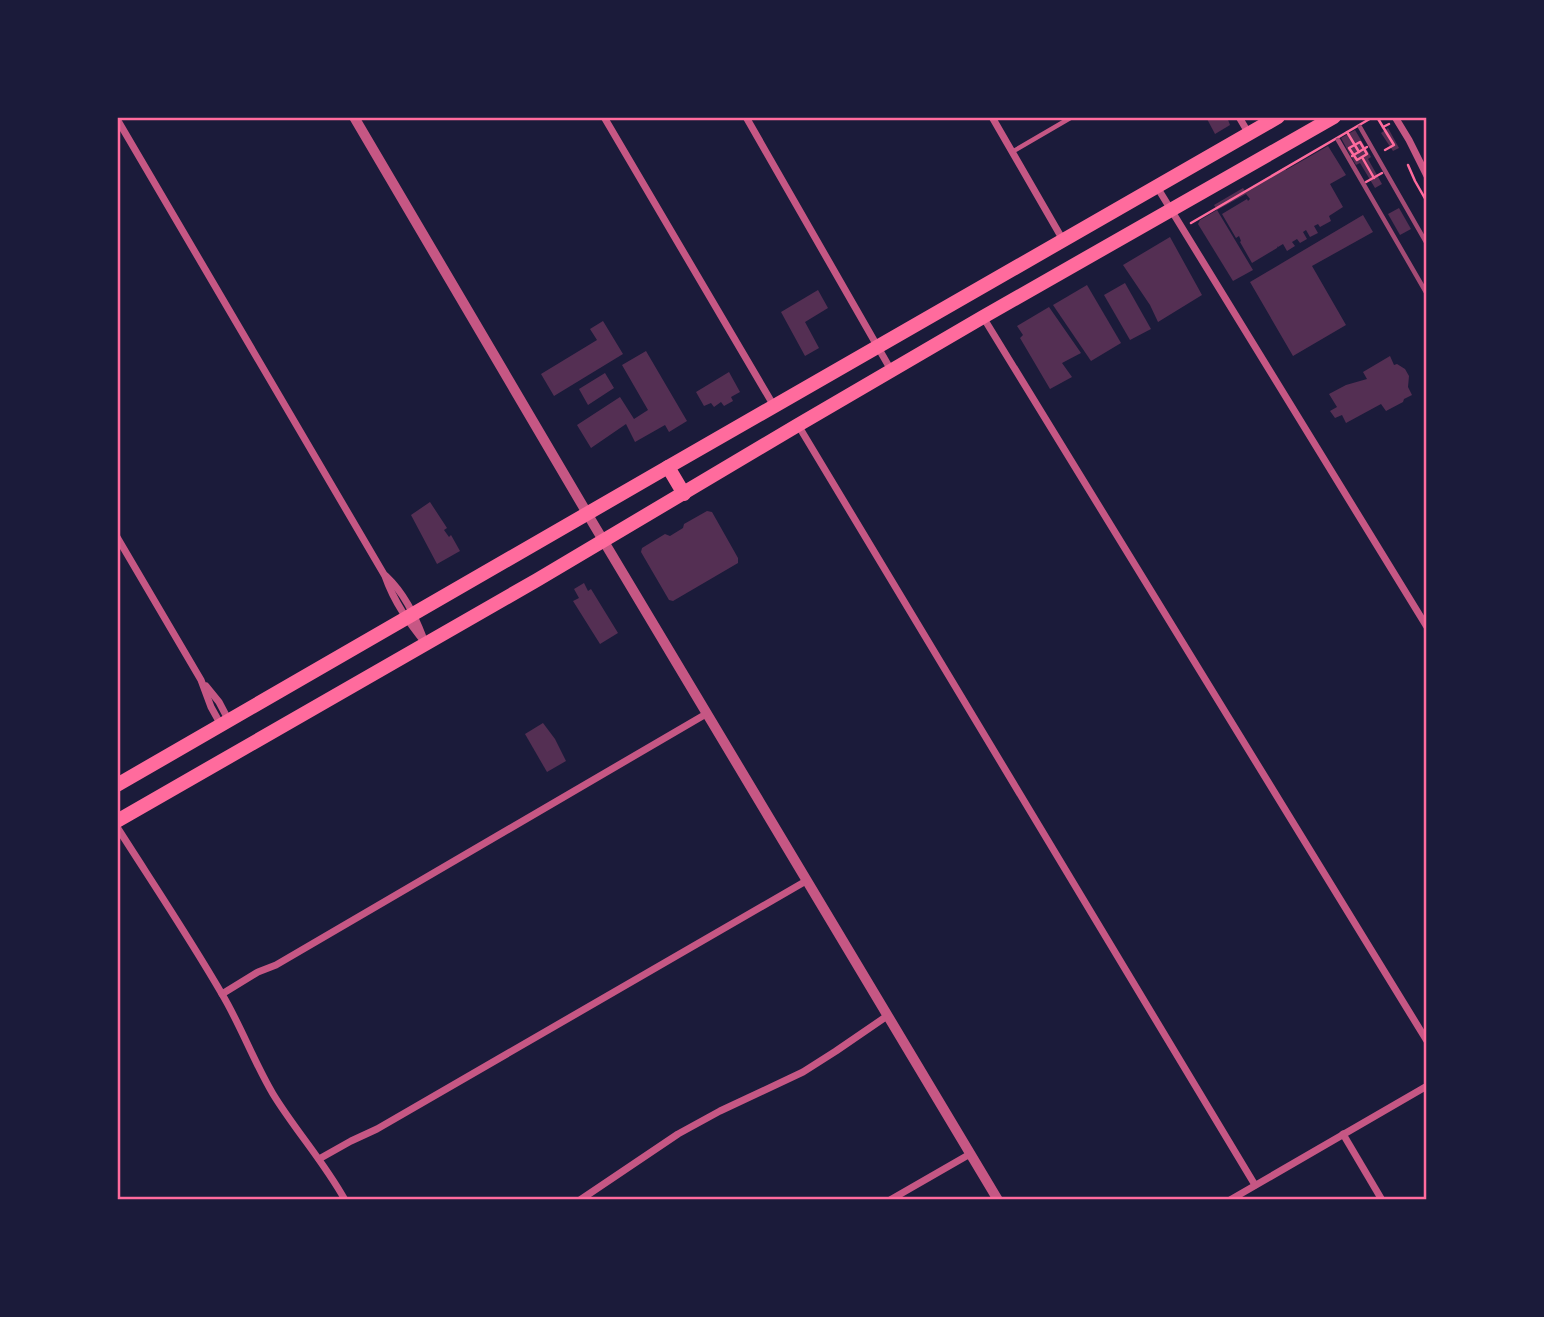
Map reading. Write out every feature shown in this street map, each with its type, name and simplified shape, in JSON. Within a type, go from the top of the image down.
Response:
[{"type":"highway","points":[[117,785],[1278,117]]},
{"type":"highway","points":[[117,821],[684,494],[983,317],[1334,117]]},
{"type":"highway","points":[[668,467],[684,494]]},
{"type":"street","points":[[354,117],[587,514],[998,1200]]},
{"type":"street","points":[[604,117],[774,406]]},
{"type":"street","points":[[746,117],[891,371]]},
{"type":"street","points":[[992,117],[1063,240]]},
{"type":"street","points":[[1239,117],[1248,134]]},
{"type":"street","points":[[117,119],[385,576],[390,592],[410,616],[426,644]]},
{"type":"street","points":[[1392,120],[1409,140],[1427,176]]},
{"type":"street","points":[[1157,187],[1427,627]]},
{"type":"street","points":[[983,317],[1427,1041]]},
{"type":"street","points":[[798,425],[1255,1185]]},
{"type":"street","points":[[117,537],[201,680],[211,707],[225,723]]},
{"type":"street","points":[[222,994],[706,714]]},
{"type":"street","points":[[117,827],[222,994],[263,1077],[345,1200]]},
{"type":"street","points":[[319,1159],[377,1129],[806,881]]},
{"type":"street","points":[[580,1200],[670,1139],[697,1123],[803,1072],[887,1016]]},
{"type":"street","points":[[1230,1200],[1427,1086]]},
{"type":"street","points":[[1343,1134],[1382,1200]]},
{"type":"street","points":[[890,1200],[970,1154]]},
{"type":"lane","points":[[1012,152],[1072,117]]},
{"type":"path","points":[[1182,228],[1375,117],[1394,145],[1385,150]]},
{"type":"path","points":[[1383,127],[1392,120]]},
{"type":"path","points":[[1348,132],[1359,152]]},
{"type":"path","points":[[1360,142],[1367,154],[1357,160],[1349,148],[1355,145],[1360,142]]},
{"type":"path","points":[[1352,156],[1367,147]]},
{"type":"path","points":[[1362,157],[1374,178]]},
{"type":"path","points":[[1366,182],[1382,173]]},
{"type":"building","points":[[1206,117],[1227,117],[1230,125],[1215,134]]},
{"type":"building","points":[[1388,128],[1399,148],[1393,151],[1381,133]]},
{"type":"building","points":[[1355,130],[1371,157],[1368,159],[1382,184],[1375,188],[1360,163],[1356,165],[1341,138]]},
{"type":"building","points":[[1328,146],[1346,175],[1330,184],[1343,207],[1329,216],[1331,221],[1320,227],[1318,224],[1314,226],[1318,233],[1310,237],[1306,230],[1303,232],[1307,239],[1300,243],[1297,239],[1292,242],[1295,246],[1287,251],[1283,244],[1278,246],[1252,263],[1239,236],[1236,238],[1222,214],[1250,199],[1246,194],[1217,210],[1214,205]]},
{"type":"building","points":[[1399,208],[1411,229],[1400,235],[1388,214]]},
{"type":"building","points":[[1217,210],[1253,270],[1233,281],[1198,224]]},
{"type":"building","points":[[1363,215],[1373,232],[1312,266],[1346,325],[1293,356],[1250,282]]},
{"type":"building","points":[[1170,237],[1202,295],[1158,322],[1123,265]]},
{"type":"building","points":[[1125,283],[1151,329],[1130,340],[1104,295]]},
{"type":"building","points":[[1087,285],[1121,343],[1091,361],[1053,305]]},
{"type":"building","points":[[818,290],[828,308],[805,322],[819,348],[805,356],[781,312]]},
{"type":"building","points":[[1049,307],[1081,353],[1062,363],[1072,377],[1050,389],[1020,338],[1023,335],[1017,326]]},
{"type":"building","points":[[603,321],[623,354],[554,396],[541,374],[597,340],[590,329]]},
{"type":"building","points":[[646,351],[687,421],[669,432],[665,425],[635,442],[626,424],[591,448],[577,425],[620,397],[634,419],[648,410],[622,365]]},
{"type":"building","points":[[1390,356],[1394,365],[1405,369],[1409,376],[1408,387],[1412,395],[1386,411],[1381,404],[1346,423],[1342,415],[1335,418],[1330,411],[1337,407],[1329,394],[1346,385],[1367,379],[1363,372]]},
{"type":"building","points":[[729,372],[740,392],[731,397],[733,401],[724,406],[721,402],[714,407],[711,403],[704,406],[696,392]]},
{"type":"building","points":[[605,373],[614,388],[588,405],[579,389]]},
{"type":"building","points":[[430,502],[447,528],[444,530],[449,537],[451,535],[460,551],[437,564],[411,515]]},
{"type":"building","points":[[707,511],[712,512],[738,558],[738,563],[673,601],[669,600],[641,552],[642,548],[665,534],[670,536],[683,528],[684,524]]},
{"type":"building","points":[[584,583],[588,591],[591,589],[618,633],[600,644],[573,601],[579,598],[574,589]]},
{"type":"building","points":[[543,723],[566,761],[547,772],[525,734]]},
{"type":"railway","points":[[1360,127],[1427,244]]},
{"type":"railway","points":[[1338,140],[1427,294]]}]
